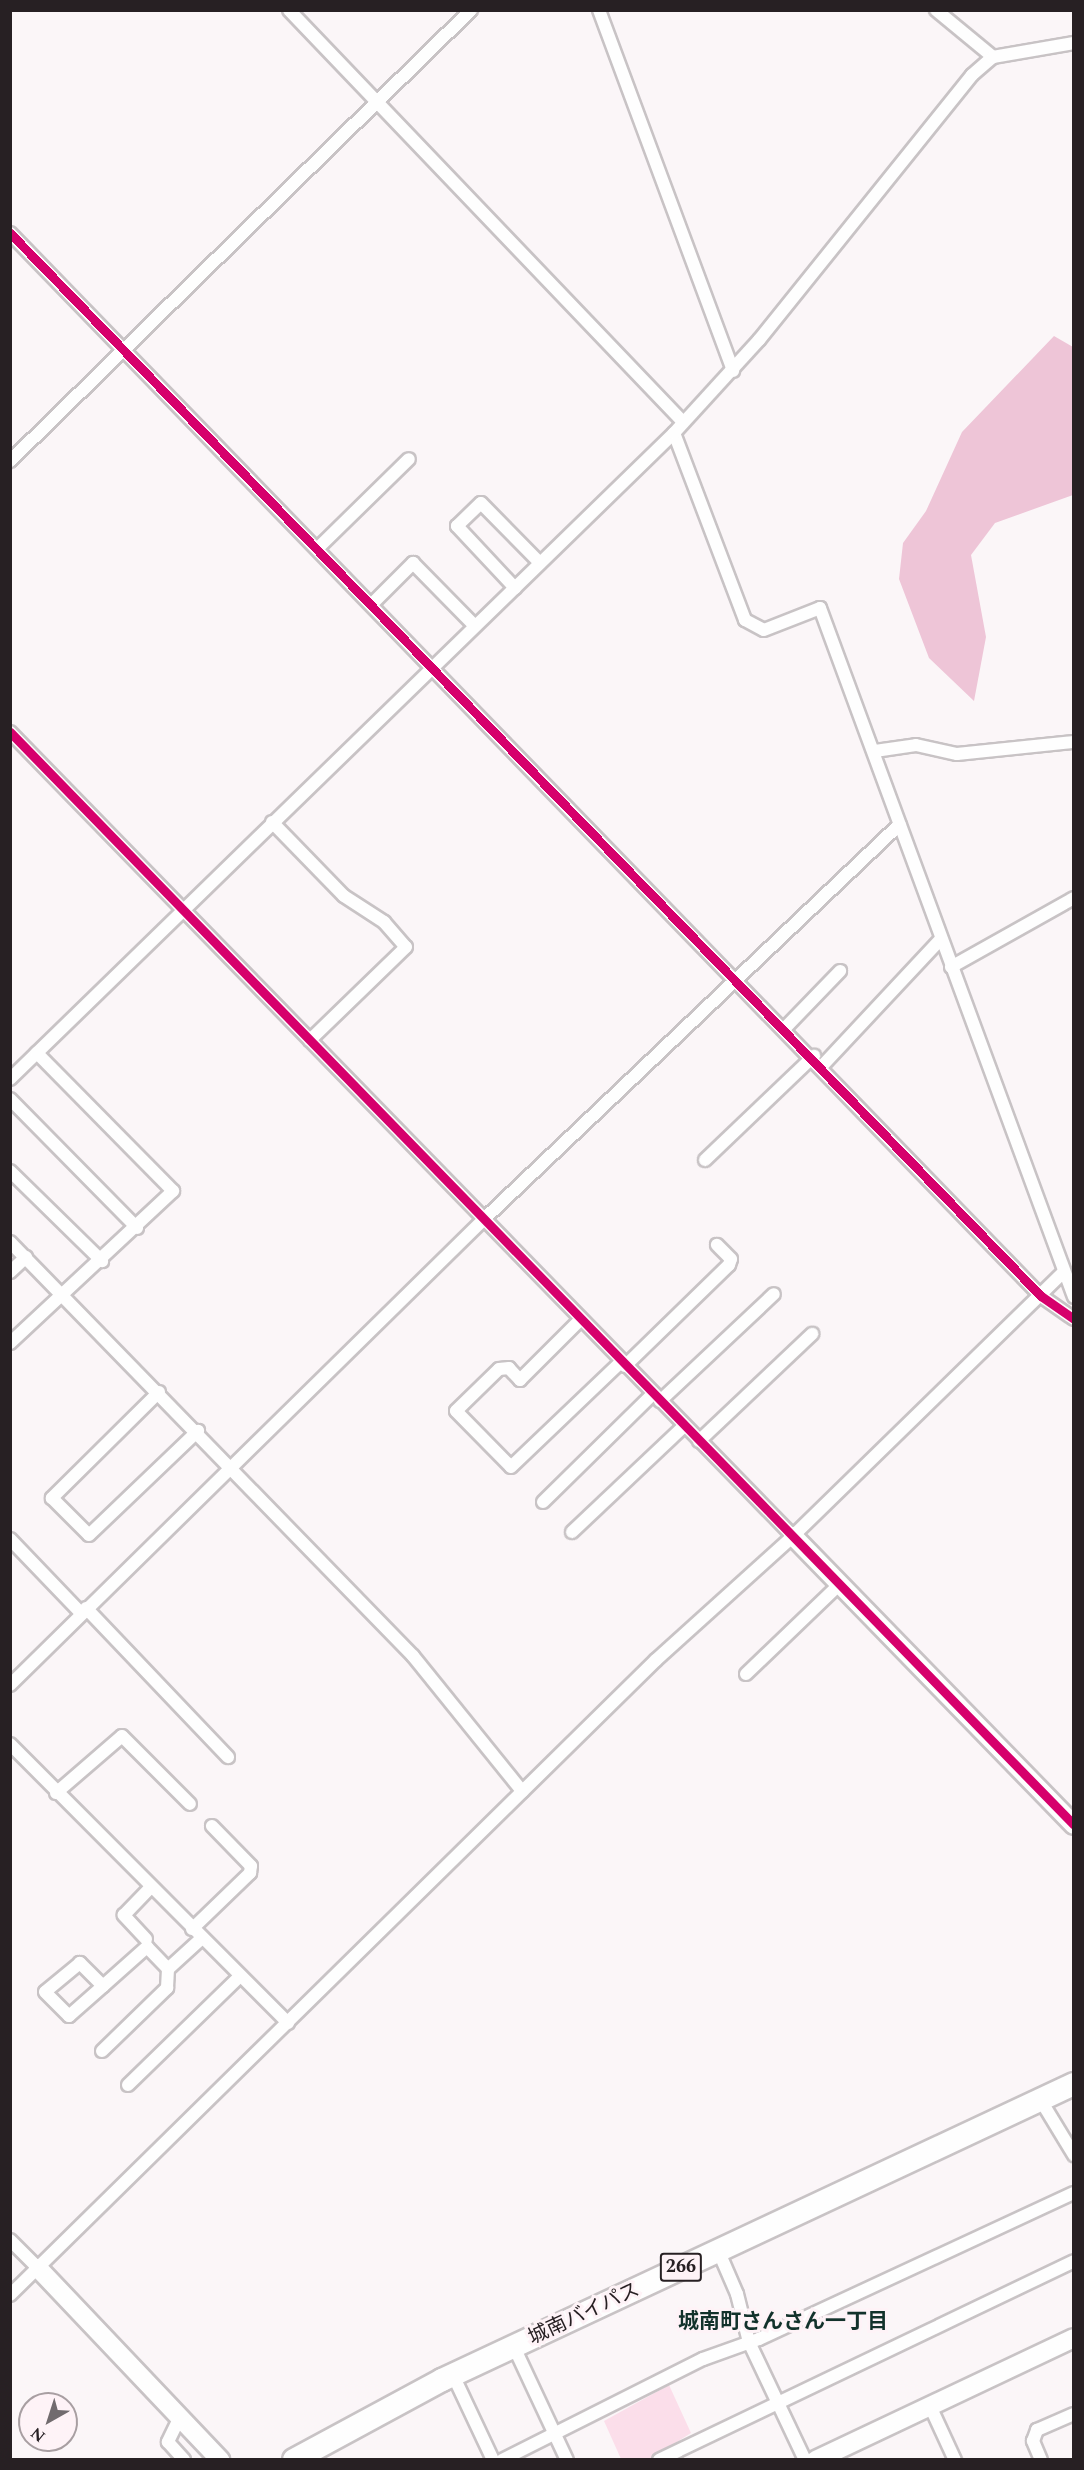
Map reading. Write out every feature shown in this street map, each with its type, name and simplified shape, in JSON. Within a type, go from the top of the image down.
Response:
[{"type":"highway","name":"城南バイパス","points":[[294,2460],[453,2375],[1074,2084]]},
{"type":"street","points":[[289,10],[380,102],[683,422]]},
{"type":"street","points":[[10,460],[380,102],[471,10]]},
{"type":"street","points":[[599,10],[733,371]]},
{"type":"street","points":[[936,10],[993,57]]},
{"type":"street","points":[[10,1079],[674,433],[733,371],[918,138],[993,57],[1074,43]]},
{"type":"street","points":[[10,232],[819,1061],[1041,1296],[1074,1319]]},
{"type":"street","points":[[674,433],[745,620],[764,630],[820,608],[875,751],[951,967],[1073,1294]]},
{"type":"street","points":[[318,548],[409,459]]},
{"type":"street","points":[[515,588],[457,526],[481,503],[540,563]]},
{"type":"street","points":[[373,603],[413,563],[475,626]]},
{"type":"street","points":[[10,732],[186,907],[482,1221],[1074,1825]]},
{"type":"street","points":[[875,751],[916,745],[957,754],[1074,742]]},
{"type":"street","points":[[272,822],[344,896],[384,922],[406,947],[310,1040]]},
{"type":"street","points":[[10,1685],[482,1221],[900,824]]},
{"type":"street","points":[[951,967],[1074,898]]},
{"type":"street","points":[[705,1160],[819,1061],[941,939]]},
{"type":"street","points":[[786,1028],[840,970]]},
{"type":"street","points":[[10,1343],[102,1261],[173,1191],[37,1053]]},
{"type":"street","points":[[10,1099],[137,1228]]},
{"type":"street","points":[[10,1171],[102,1261]]},
{"type":"street","points":[[10,1242],[198,1431],[413,1656],[522,1791]]},
{"type":"street","points":[[580,1320],[520,1380],[509,1368],[499,1369],[456,1411],[511,1467],[729,1265],[731,1259],[717,1245]]},
{"type":"street","points":[[10,1272],[26,1257]]},
{"type":"street","points":[[10,2295],[522,1791],[793,1536],[1064,1272]]},
{"type":"street","points":[[543,1502],[774,1294]]},
{"type":"street","points":[[699,1441],[812,1334]]},
{"type":"street","points":[[159,1392],[52,1498],[89,1535],[198,1431]]},
{"type":"street","points":[[572,1532],[684,1426]]},
{"type":"street","points":[[10,1539],[228,1757]]},
{"type":"street","points":[[746,1674],[840,1584]]},
{"type":"street","points":[[56,1792],[122,1736],[190,1804]]},
{"type":"street","points":[[10,1744],[288,2023]]},
{"type":"street","points":[[192,1929],[250,1873],[252,1866],[212,1826]]},
{"type":"street","points":[[146,1939],[124,1915],[151,1887]]},
{"type":"street","points":[[102,2051],[167,1989],[168,1969],[202,1938]]},
{"type":"street","points":[[103,1986],[80,1963],[45,1992],[69,2016],[103,1986],[147,1947],[168,1969]]},
{"type":"street","points":[[128,2085],[240,1976]]},
{"type":"street","points":[[1041,2098],[1074,2155]]},
{"type":"street","points":[[510,2458],[703,2359],[749,2342],[1074,2193]]},
{"type":"street","points":[[10,2240],[220,2460]]},
{"type":"street","points":[[718,2250],[738,2294],[749,2342],[805,2460]]},
{"type":"street","points":[[659,2460],[1074,2261]]},
{"type":"street","points":[[816,2460],[1074,2338]]},
{"type":"street","points":[[514,2347],[567,2460]]},
{"type":"street","points":[[453,2375],[493,2460]]},
{"type":"street","points":[[930,2406],[955,2460]]},
{"type":"street","points":[[1041,2460],[1033,2441],[1037,2430],[1073,2415]]},
{"type":"street","points":[[180,2417],[168,2442],[184,2460]]},
{"type":"shaded area","points":[[1054,336],[1073,347],[1073,495],[995,523],[971,555],[986,637],[974,701],[929,658],[899,579],[903,543],[926,511],[962,432]]},
{"type":"shaded area","points":[[669,2385],[691,2433],[650,2459],[621,2459],[604,2421]]},
{"type":"cycle path","points":[[10,233],[1041,1296],[1074,1319]]},
{"type":"cycle path","points":[[10,732],[1074,1825]]},
{"type":"district","name":"城南町さんさん一丁目","points":[[783,2322]]}]
